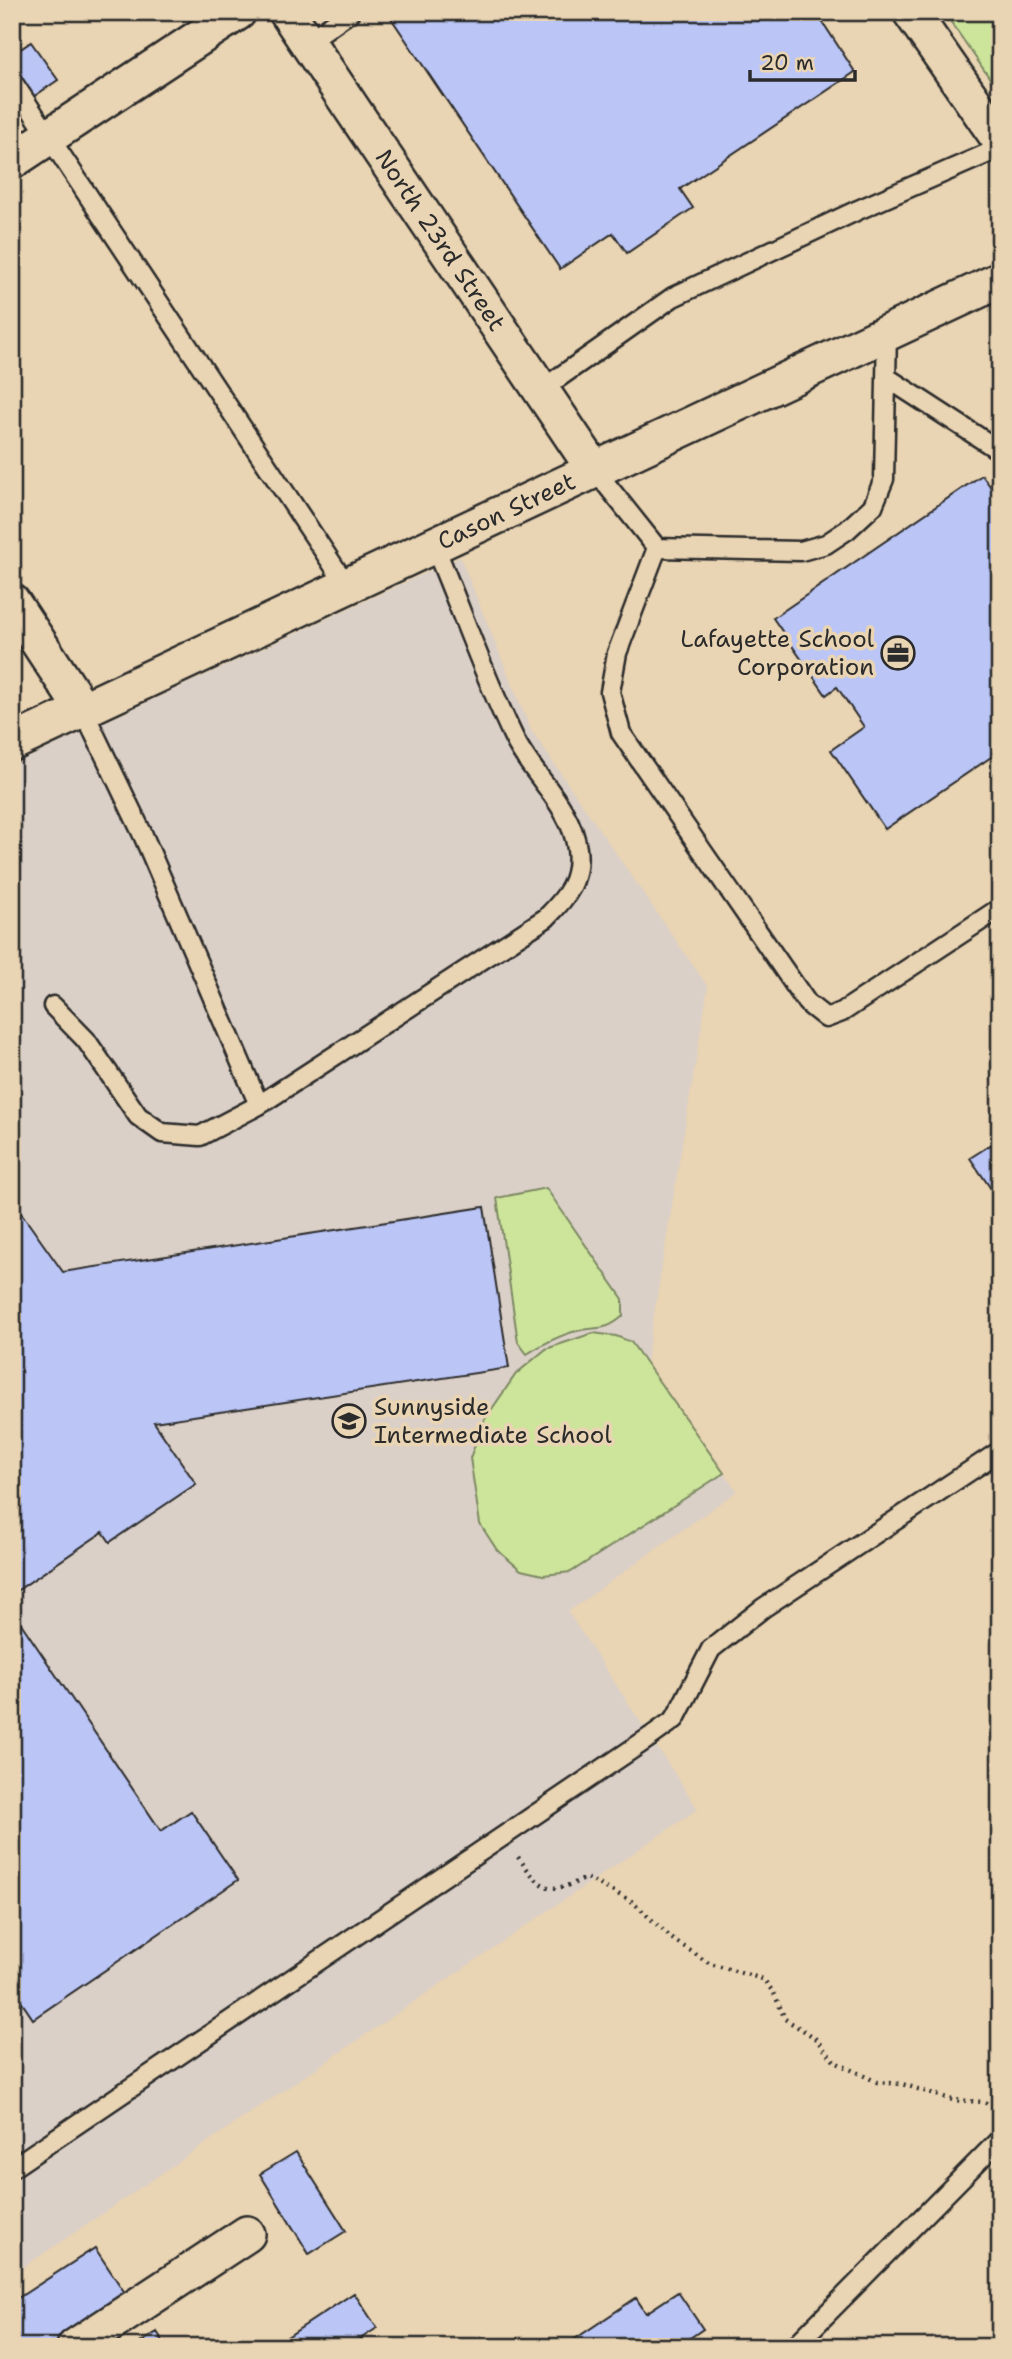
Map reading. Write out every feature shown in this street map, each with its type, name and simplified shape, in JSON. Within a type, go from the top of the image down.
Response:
[{"type":"street","points":[[12,161],[238,12]]},
{"type":"street","name":"North 23rd Street","points":[[287,12],[594,468]]},
{"type":"street","points":[[911,12],[1000,140]]},
{"type":"street","name":"Cason Street","points":[[12,743],[1000,280]]},
{"type":"street","points":[[12,602],[83,710]]},
{"type":"street","points":[[75,2347],[247,2234]]},
{"type":"lane","points":[[307,42],[351,12]]},
{"type":"lane","points":[[12,81],[347,586]]},
{"type":"lane","points":[[541,390],[673,298],[858,210],[1000,148]]},
{"type":"lane","points":[[657,548],[800,551],[826,544],[847,530],[873,506],[884,480],[887,331]]},
{"type":"lane","points":[[886,377],[1000,451]]},
{"type":"lane","points":[[594,468],[657,548]]},
{"type":"lane","points":[[53,1006],[86,1040],[138,1116],[162,1133],[200,1136],[260,1105],[546,918],[565,899],[578,877],[577,847],[563,814],[514,739],[434,545]]},
{"type":"lane","points":[[657,548],[617,653],[610,692],[621,733],[807,1003],[826,1018],[842,1012],[1000,908]]},
{"type":"lane","points":[[83,710],[143,835],[260,1105]]},
{"type":"lane","points":[[12,2168],[675,1719],[710,1649],[763,1608],[1000,1451]]},
{"type":"lane","points":[[794,2347],[1000,2139]]},
{"type":"path","points":[[503,1837],[534,1880],[560,1890],[587,1878],[600,1883],[633,1902],[671,1938],[710,1964],[763,1979],[775,1993],[785,2019],[814,2037],[835,2062],[877,2082],[902,2084],[953,2100],[984,2102],[1000,2110]]},
{"type":"shaded area","name":"Sunnyside Intermediate School","points":[[460,557],[531,730],[708,987],[646,1363],[737,1491],[568,1612],[698,1809],[12,2275],[12,765]]},
{"type":"green space","points":[[944,12],[1000,12],[1000,93]]},
{"type":"green space","points":[[546,1188],[623,1299],[623,1316],[606,1326],[564,1335],[527,1354],[518,1342],[497,1198]]},
{"type":"green space","points":[[593,1333],[616,1336],[631,1342],[724,1473],[571,1572],[543,1575],[521,1570],[497,1550],[480,1524],[470,1458],[485,1419],[516,1374],[546,1349]]},
{"type":"building","points":[[387,12],[816,12],[855,72],[680,189],[693,208],[627,253],[613,233],[560,269]]},
{"type":"building","points":[[31,42],[58,80],[33,97],[12,66],[12,55]]},
{"type":"building","name":"Lafayette School Corporation","points":[[982,475],[1000,500],[1000,751],[885,829],[831,750],[864,727],[837,687],[826,695],[773,618]]},
{"type":"building","points":[[1000,1139],[1000,1202],[970,1158]]},
{"type":"building","points":[[12,1200],[63,1272],[484,1207],[509,1368],[154,1422],[196,1484],[110,1542],[103,1532],[12,1594]]},
{"type":"building","points":[[12,1610],[161,1831],[191,1811],[238,1880],[33,2019],[12,1988]]},
{"type":"building","points":[[296,2152],[346,2231],[309,2254],[260,2174]]},
{"type":"building","points":[[95,2248],[127,2296],[49,2347],[12,2347],[12,2302]]},
{"type":"building","points":[[678,2292],[703,2329],[677,2347],[576,2347],[572,2341],[636,2298],[646,2313]]},
{"type":"building","points":[[354,2293],[377,2328],[348,2347],[272,2347]]},
{"type":"building","points":[[157,2332],[167,2347],[134,2347]]},
{"type":"place","name":"Lafayette School Corporation","points":[[898,653]]},
{"type":"place","name":"Sunnyside Intermediate School","points":[[349,1421]]}]
